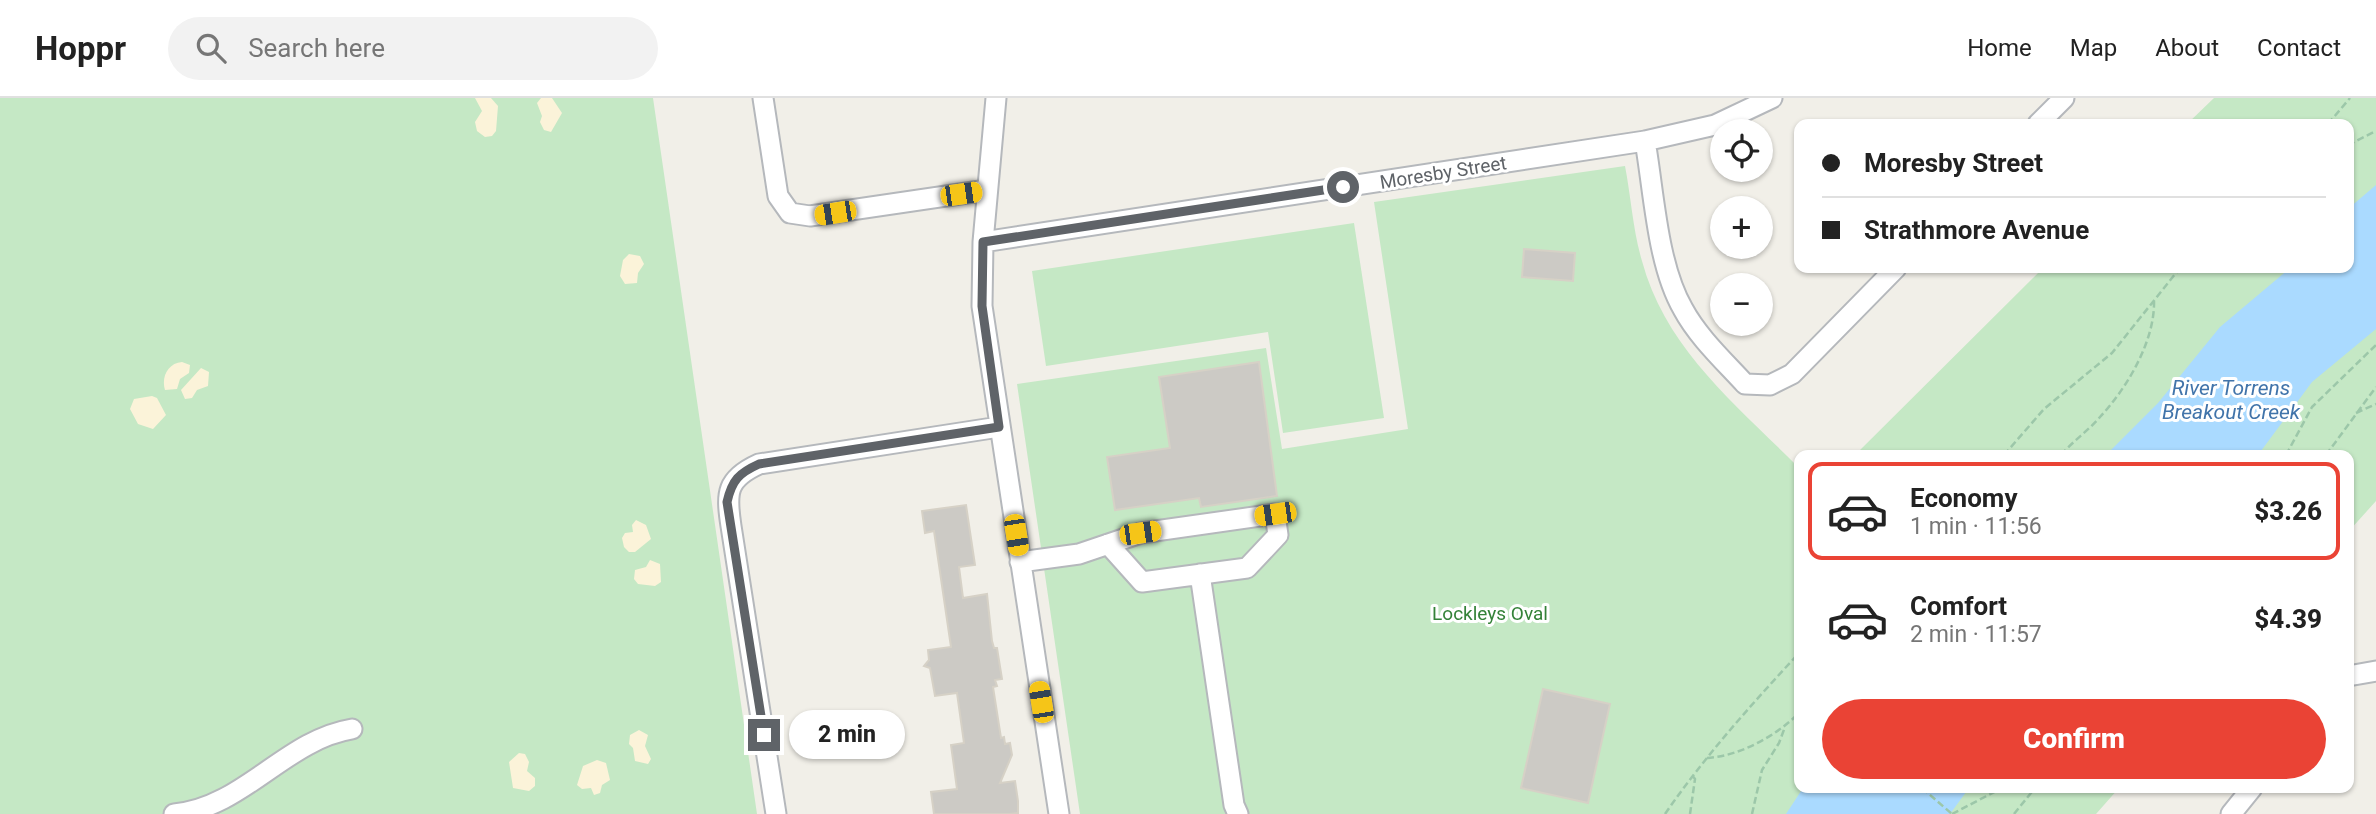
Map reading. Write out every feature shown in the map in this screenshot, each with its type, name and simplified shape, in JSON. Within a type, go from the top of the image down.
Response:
[{"type":"street","points":[[763,98],[778,195],[790,213],[810,216],[987,190]]},
{"type":"street","points":[[996,98],[983,242],[982,306],[1059,814]]},
{"type":"street","name":"Moresby Street","points":[[983,242],[1645,141],[1715,125],[1772,98]]},
{"type":"street","points":[[2043,119],[2064,98]]},
{"type":"street","points":[[1645,141],[1666,265],[1682,309],[1712,348],[1745,384],[1770,385],[1791,374],[1891,273]]},
{"type":"street","points":[[776,814],[727,502],[731,483],[743,471],[759,464],[999,427]]},
{"type":"street","points":[[1020,562],[1079,554],[1108,544],[1140,533],[1275,514],[1278,535],[1247,568],[1142,582],[1108,544]]},
{"type":"street","points":[[1200,574],[1234,805],[1238,814]]},
{"type":"street","points":[[2354,675],[2376,671]]},
{"type":"street","points":[[174,814],[209,806],[239,791],[284,759],[334,732],[352,729]]},
{"type":"street","points":[[2231,814],[2248,793]]},
{"type":"path","points":[[2332,119],[2350,98]]},
{"type":"path","points":[[2354,142],[2376,131]]},
{"type":"path","points":[[2008,450],[2044,409],[2112,353],[2176,273]]},
{"type":"path","points":[[2067,450],[2119,395],[2137,364],[2154,318],[2154,301]]},
{"type":"path","points":[[2289,450],[2312,407],[2376,345]]},
{"type":"path","points":[[2330,450],[2376,387]]},
{"type":"path","points":[[2356,413],[2376,404]]},
{"type":"path","points":[[1665,814],[1705,758],[1794,659]]},
{"type":"path","points":[[1705,758],[1727,757],[1785,727],[1794,718]]},
{"type":"path","points":[[1752,814],[1762,770],[1779,743],[1785,727]]},
{"type":"path","points":[[1690,814],[1695,779],[1692,775]]},
{"type":"path","points":[[1928,793],[1952,814],[1992,793]]},
{"type":"path","points":[[2014,814],[2031,793]]},
{"type":"green space","points":[[0,98],[653,98],[757,814],[0,814]]},
{"type":"green space","points":[[2214,98],[2376,98],[2376,501],[2354,525],[2354,450],[1860,450],[2038,273],[2354,273],[2354,119],[2192,119]]},
{"type":"green space","name":"Lockleys Oval","points":[[1625,166],[1642,261],[1653,293],[1668,322],[1706,374],[1794,463],[1794,793],[2115,793],[2096,814],[1080,814],[1017,384],[1266,348],[1282,449],[1408,429],[1374,202]]},
{"type":"green space","points":[[1354,223],[1384,418],[1283,433],[1268,332],[1046,366],[1032,271]]},
{"type":"sand","points":[[475,98],[491,98],[498,106],[496,131],[492,136],[485,137],[477,131],[475,122],[482,111]]},
{"type":"sand","points":[[541,98],[552,98],[562,113],[551,132],[544,130],[540,122],[542,116],[537,103]]},
{"type":"sand","points":[[629,254],[640,256],[644,264],[638,273],[637,283],[625,284],[620,276],[623,260]]},
{"type":"sand","points":[[182,362],[190,365],[189,373],[180,379],[177,389],[165,390],[164,380],[169,368]]},
{"type":"sand","points":[[201,368],[209,372],[208,386],[197,390],[192,398],[185,399],[181,390]]},
{"type":"sand","points":[[152,396],[157,398],[166,415],[153,429],[138,424],[130,409],[134,399]]},
{"type":"sand","points":[[636,520],[646,525],[651,539],[635,552],[629,552],[624,547],[622,538],[625,533],[633,532],[632,525]]},
{"type":"sand","points":[[650,560],[660,564],[661,582],[655,586],[638,584],[634,579],[635,570],[646,567]]},
{"type":"sand","points":[[639,730],[648,735],[645,746],[651,759],[648,764],[635,761],[633,748],[629,744],[630,735]]},
{"type":"sand","points":[[519,753],[525,754],[529,762],[527,771],[535,778],[535,786],[529,791],[513,788],[509,762]]},
{"type":"sand","points":[[597,760],[606,763],[610,780],[602,785],[600,793],[594,795],[591,788],[582,789],[577,785],[583,766]]},
{"type":"water","name":"River Torrens Breakout Creek","points":[[2376,185],[2376,329],[2312,382],[2262,450],[2111,450],[2158,403],[2220,327],[2284,273],[2354,273],[2354,204]]},
{"type":"water","points":[[1800,793],[1965,793],[1950,814],[1786,814]]},
{"type":"building","points":[[1524,249],[1575,253],[1573,281],[1522,277]]},
{"type":"building","points":[[1259,362],[1277,496],[1201,507],[1199,498],[1115,510],[1107,457],[1170,448],[1159,377]]},
{"type":"building","points":[[966,505],[975,565],[959,567],[963,598],[987,594],[992,641],[994,648],[997,648],[1002,679],[995,680],[997,686],[993,687],[1001,738],[1004,737],[1005,744],[1010,743],[1012,755],[1000,783],[1015,781],[1018,813],[934,814],[931,792],[957,789],[951,745],[964,743],[957,693],[935,696],[930,668],[924,666],[929,660],[928,650],[951,647],[934,531],[925,533],[922,511]]},
{"type":"building","points":[[1543,689],[1610,704],[1588,803],[1521,788]]},
{"type":"route","points":[[764,735],[727,502],[731,483],[743,471],[759,464],[999,427],[982,306],[983,242],[1343,187]]}]
